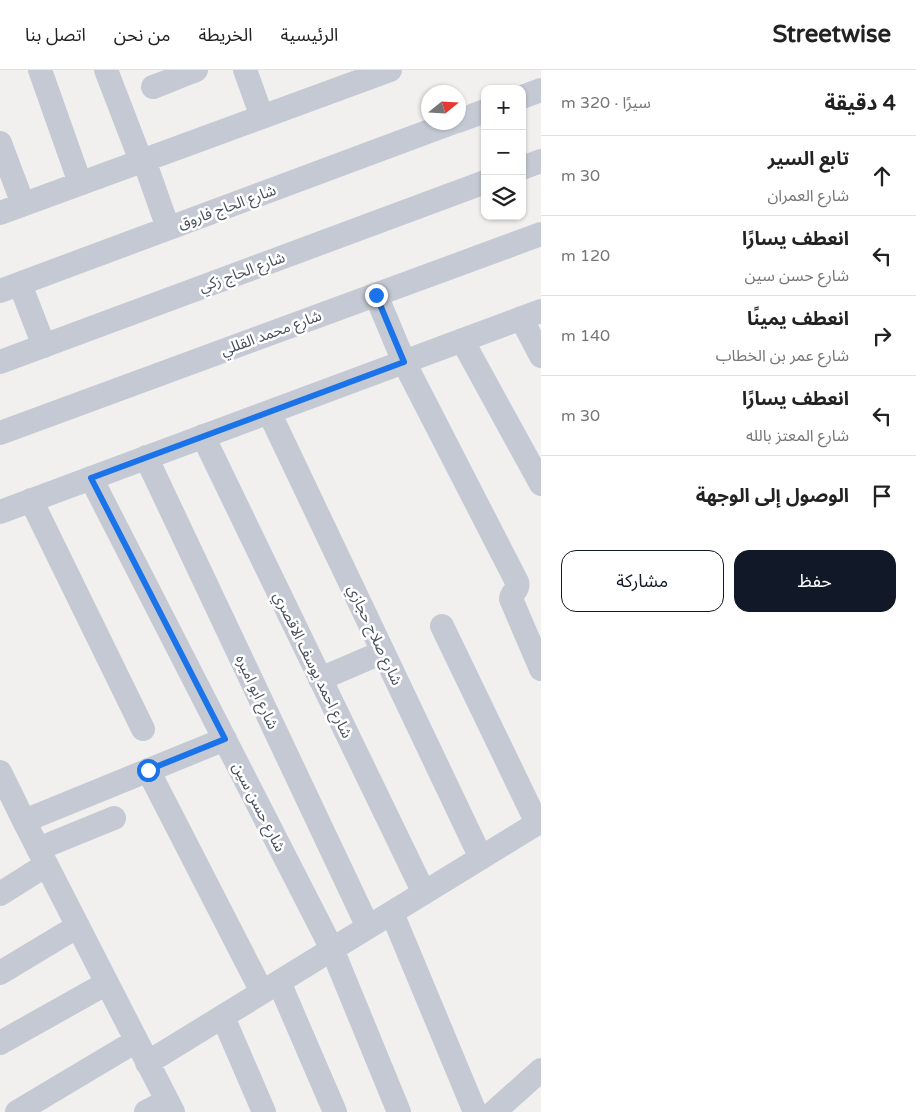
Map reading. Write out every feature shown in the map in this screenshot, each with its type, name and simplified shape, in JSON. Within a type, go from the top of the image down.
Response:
[{"type":"street","points":[[40,70],[80,183]]},
{"type":"street","points":[[106,70],[168,228]]},
{"type":"street","points":[[245,70],[262,117]]},
{"type":"street","points":[[0,213],[390,70]]},
{"type":"street","points":[[153,87],[176,78],[184,72]]},
{"type":"street","points":[[526,96],[541,90]]},
{"type":"street","points":[[466,118],[481,112]]},
{"type":"street","name":"شارع الحاج فاروق","points":[[10,287],[432,130]]},
{"type":"street","points":[[0,142],[23,204]]},
{"type":"street","points":[[526,167],[541,161]]},
{"type":"street","name":"شارع الحاج زكي","points":[[0,362],[481,183]]},
{"type":"street","name":"شارع محمد القللي","points":[[0,433],[541,234]]},
{"type":"street","points":[[10,287],[44,346]]},
{"type":"street","points":[[376,295],[404,362],[517,582],[517,590],[511,596],[511,599],[541,669]]},
{"type":"street","points":[[0,512],[531,314],[541,356]]},
{"type":"street","points":[[462,340],[539,474]]},
{"type":"street","name":"شارع صلاح حجازي","points":[[269,412],[481,858]]},
{"type":"street","name":"شارع احمد يوسف الاقصري","points":[[203,436],[424,893]]},
{"type":"street","name":"شارع ابو اميره","points":[[146,457],[368,927]]},
{"type":"street","name":"شارع حسن سين","points":[[91,478],[332,949],[399,1112]]},
{"type":"street","points":[[31,500],[144,729]]},
{"type":"street","points":[[147,1063],[539,822],[442,626]]},
{"type":"street","points":[[320,679],[383,652]]},
{"type":"street","points":[[13,813],[148,770],[225,739]]},
{"type":"street","points":[[148,770],[271,987],[335,1112]]},
{"type":"street","points":[[0,772],[13,813],[42,857],[170,1106],[146,1112]]},
{"type":"street","points":[[0,894],[42,857],[114,818]]},
{"type":"street","points":[[392,912],[475,1112]]},
{"type":"street","points":[[0,972],[78,926]]},
{"type":"street","points":[[0,1043],[106,983]]},
{"type":"street","points":[[223,1017],[264,1112]]},
{"type":"street","points":[[17,1112],[136,1041]]},
{"type":"street","points":[[494,1112],[541,1070]]},
{"type":"route","points":[[148,770],[225,739],[91,478],[404,362],[376,295]]}]
